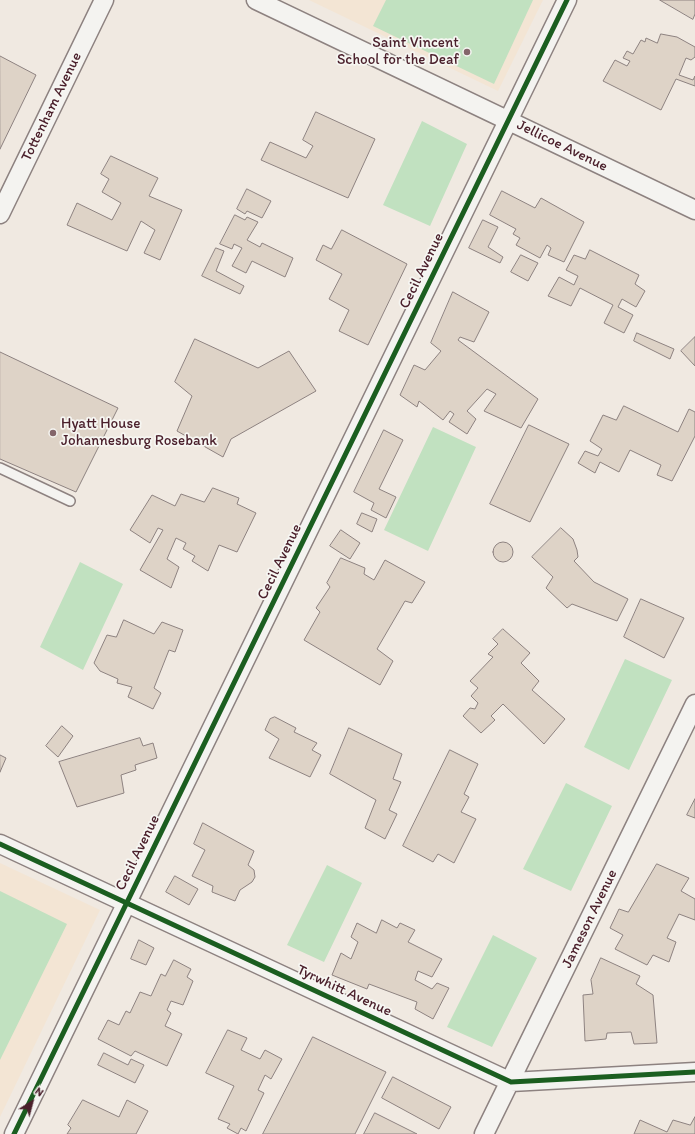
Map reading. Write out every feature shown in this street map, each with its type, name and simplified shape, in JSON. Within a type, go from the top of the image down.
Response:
[{"type":"street","name":"Tottenham Avenue","points":[[0,214],[104,0]]},
{"type":"street","name":"Jellicoe Avenue","points":[[256,0],[695,210]]},
{"type":"street","name":"Cecil Avenue","points":[[14,1134],[567,0]]},
{"type":"street","name":"Jameson Avenue","points":[[484,1134],[511,1082],[695,704]]},
{"type":"street","name":"Tyrwhitt Avenue","points":[[0,844],[511,1082],[695,1072]]},
{"type":"lane","points":[[0,468],[70,501]]},
{"type":"shaded area","name":"Saint Vincent School for the Deaf","points":[[309,0],[543,0],[498,91]]},
{"type":"shaded area","points":[[0,863],[100,910],[0,1117]]},
{"type":"green space","name":"Saint Vincent School for the Deaf","points":[[386,0],[533,0],[494,84],[373,26]]},
{"type":"green space","points":[[422,121],[467,144],[430,226],[383,205]]},
{"type":"green space","points":[[433,427],[476,447],[428,551],[384,530]]},
{"type":"green space","points":[[80,562],[123,584],[83,670],[40,647]]},
{"type":"green space","points":[[625,659],[672,680],[629,770],[584,747]]},
{"type":"green space","points":[[566,783],[612,806],[571,891],[523,869]]},
{"type":"green space","points":[[327,865],[362,883],[324,962],[287,945]]},
{"type":"green space","points":[[0,891],[67,924],[0,1060]]},
{"type":"green space","points":[[493,935],[537,958],[492,1047],[447,1027]]},
{"type":"building","points":[[660,0],[695,0],[695,14],[693,19]]},
{"type":"building","points":[[661,34],[677,37],[695,47],[695,57],[691,60],[686,58],[679,75],[693,80],[695,76],[695,86],[676,79],[661,110],[603,81],[615,60],[627,66],[630,61],[623,58],[627,51],[633,54],[641,40],[645,42],[646,38],[657,43]]},
{"type":"building","points":[[0,56],[36,75],[0,149]]},
{"type":"building","points":[[316,112],[375,139],[348,198],[261,160],[270,142],[306,158],[313,146],[303,140]]},
{"type":"building","points":[[111,156],[158,178],[149,196],[182,210],[160,260],[144,253],[155,230],[141,221],[127,251],[67,225],[77,203],[112,220],[121,203],[102,192],[109,179],[101,174]]},
{"type":"building","points":[[247,189],[271,201],[262,218],[247,211],[245,214],[237,209]]},
{"type":"building","points":[[502,191],[535,208],[541,198],[584,222],[564,262],[548,255],[551,248],[547,245],[540,258],[516,245],[520,238],[513,234],[516,229],[490,215]]},
{"type":"building","points":[[235,215],[245,220],[247,217],[258,222],[247,240],[260,247],[262,243],[293,258],[285,277],[252,261],[246,273],[232,266],[242,248],[234,244],[232,249],[220,244]]},
{"type":"building","points":[[483,220],[498,227],[488,247],[503,257],[500,263],[469,248]]},
{"type":"building","points":[[342,230],[407,264],[368,345],[339,331],[349,310],[329,299],[342,274],[316,260],[323,245],[331,249]]},
{"type":"building","points":[[216,248],[224,251],[216,271],[244,286],[240,294],[202,276]]},
{"type":"building","points":[[590,250],[639,275],[635,284],[645,291],[636,307],[622,299],[618,307],[633,315],[624,333],[604,323],[613,305],[580,288],[571,306],[548,296],[559,277],[574,285],[578,276],[566,270],[574,255],[585,259]]},
{"type":"building","points":[[521,255],[538,263],[528,281],[511,272]]},
{"type":"building","points":[[453,292],[489,312],[474,342],[460,337],[458,340],[538,399],[521,428],[484,411],[496,394],[487,389],[467,411],[476,419],[467,434],[449,422],[454,414],[450,411],[443,420],[419,401],[417,407],[400,395],[414,365],[425,370],[441,351],[431,343]]},
{"type":"building","points":[[637,333],[674,349],[670,359],[634,341]]},
{"type":"building","points":[[695,337],[695,366],[681,351]]},
{"type":"building","points":[[195,339],[258,368],[289,351],[316,391],[231,439],[223,457],[177,431],[192,396],[175,382]]},
{"type":"building","name":"Hyatt House Johannesburg Rosebank","points":[[0,352],[118,408],[76,492],[0,459]]},
{"type":"building","points":[[624,406],[678,432],[689,409],[695,412],[695,436],[672,481],[657,475],[661,465],[630,450],[619,472],[600,462],[595,473],[578,463],[585,451],[598,456],[602,449],[590,441],[603,415],[616,420]]},
{"type":"building","points":[[529,425],[569,444],[530,522],[490,504]]},
{"type":"building","points":[[384,430],[403,440],[379,489],[396,497],[386,518],[371,510],[374,503],[354,492]]},
{"type":"building","points":[[213,488],[239,498],[237,504],[256,513],[237,552],[219,545],[208,571],[192,561],[195,556],[183,549],[186,543],[176,538],[167,559],[179,567],[171,588],[140,570],[163,530],[158,528],[150,543],[130,530],[152,495],[175,506],[181,494],[204,502]]},
{"type":"building","points":[[362,513],[377,519],[372,532],[357,524]]},
{"type":"building","points":[[561,528],[573,539],[578,557],[574,561],[594,582],[628,599],[617,621],[572,604],[567,608],[546,588],[553,577],[532,557]]},
{"type":"building","points":[[341,530],[360,543],[350,559],[330,546]]},
{"type":"building","points":[[503,542],[510,545],[513,552],[510,559],[503,562],[496,559],[493,552],[496,545]]},
{"type":"building","points":[[341,558],[365,568],[364,574],[374,580],[385,560],[425,582],[412,603],[405,601],[377,649],[393,661],[380,685],[304,640],[320,612],[316,608],[330,587],[327,583]]},
{"type":"building","points":[[641,599],[684,618],[664,658],[624,637]]},
{"type":"building","points":[[124,620],[154,634],[162,622],[183,630],[175,652],[169,650],[154,688],[161,693],[153,709],[128,697],[132,687],[117,683],[118,679],[100,671],[94,663],[107,635],[116,637]]},
{"type":"building","points":[[503,629],[530,653],[521,663],[539,681],[532,690],[565,719],[544,744],[503,704],[491,716],[495,720],[481,733],[463,716],[470,708],[475,709],[478,703],[471,696],[478,688],[470,681],[493,657],[488,654],[498,644],[493,639]]},
{"type":"building","points":[[275,717],[296,728],[294,732],[317,743],[312,750],[321,755],[310,777],[269,758],[279,739],[265,730],[270,719]]},
{"type":"building","points":[[62,726],[73,736],[58,757],[46,746]]},
{"type":"building","points":[[349,728],[402,754],[393,779],[401,782],[389,810],[397,814],[385,839],[365,828],[376,800],[330,774]]},
{"type":"building","points":[[140,738],[143,746],[153,743],[157,758],[135,765],[136,770],[121,775],[124,793],[77,807],[59,762]]},
{"type":"building","points":[[450,750],[478,764],[464,794],[469,797],[461,812],[476,819],[454,863],[438,854],[433,862],[403,846]]},
{"type":"building","points":[[0,755],[6,758],[0,772]]},
{"type":"building","points":[[695,799],[695,818],[687,815]]},
{"type":"building","points":[[203,823],[254,851],[248,865],[254,870],[255,877],[252,882],[240,890],[235,901],[212,892],[213,886],[192,876],[205,850],[194,844]]},
{"type":"building","points":[[657,864],[689,878],[681,891],[695,899],[695,920],[679,914],[667,938],[676,942],[669,962],[653,955],[647,965],[615,949],[623,935],[610,928],[619,909],[628,912]]},
{"type":"building","points":[[175,876],[198,889],[189,905],[166,892]]},
{"type":"building","points":[[382,920],[397,928],[400,923],[415,930],[408,942],[442,959],[432,977],[418,971],[415,980],[432,989],[437,983],[449,988],[433,1019],[415,1009],[417,1002],[369,984],[367,989],[332,975],[341,953],[351,959],[358,942],[351,937],[357,923],[376,933]]},
{"type":"building","points":[[139,940],[154,948],[146,965],[131,959]]},
{"type":"building","points":[[601,958],[640,976],[636,984],[653,995],[657,1043],[634,1044],[631,1032],[607,1033],[606,1039],[585,1041],[583,995],[593,994],[591,980]]},
{"type":"building","points":[[174,960],[191,969],[187,977],[193,981],[183,1005],[171,1001],[167,1010],[171,1013],[165,1026],[182,1034],[167,1066],[135,1051],[131,1056],[98,1039],[108,1020],[119,1025],[126,1011],[130,1013],[140,992],[151,996],[161,974],[165,976]]},
{"type":"building","points":[[228,1030],[247,1038],[241,1050],[260,1059],[265,1050],[282,1059],[271,1079],[265,1075],[258,1090],[264,1093],[246,1131],[241,1128],[238,1134],[227,1128],[230,1124],[218,1119],[234,1086],[206,1073]]},
{"type":"building","points":[[313,1037],[386,1072],[355,1134],[263,1134]]},
{"type":"building","points":[[104,1053],[128,1065],[131,1059],[144,1065],[135,1083],[98,1065]]},
{"type":"building","points":[[393,1077],[451,1107],[439,1129],[382,1098]]},
{"type":"building","points":[[83,1100],[119,1117],[127,1100],[148,1111],[136,1134],[67,1134],[71,1128],[68,1125]]},
{"type":"building","points":[[375,1113],[417,1134],[364,1134]]},
{"type":"building","points":[[695,1117],[695,1134],[634,1134],[640,1120],[667,1132],[673,1120],[690,1125]]},
{"type":"cycle path","points":[[14,1134],[567,0]]},
{"type":"cycle path","points":[[0,844],[511,1082],[695,1072]]},
{"type":"place","name":"Saint Vincent School for the Deaf","points":[[467,52]]},
{"type":"place","name":"Hyatt House Johannesburg Rosebank","points":[[53,433]]}]
